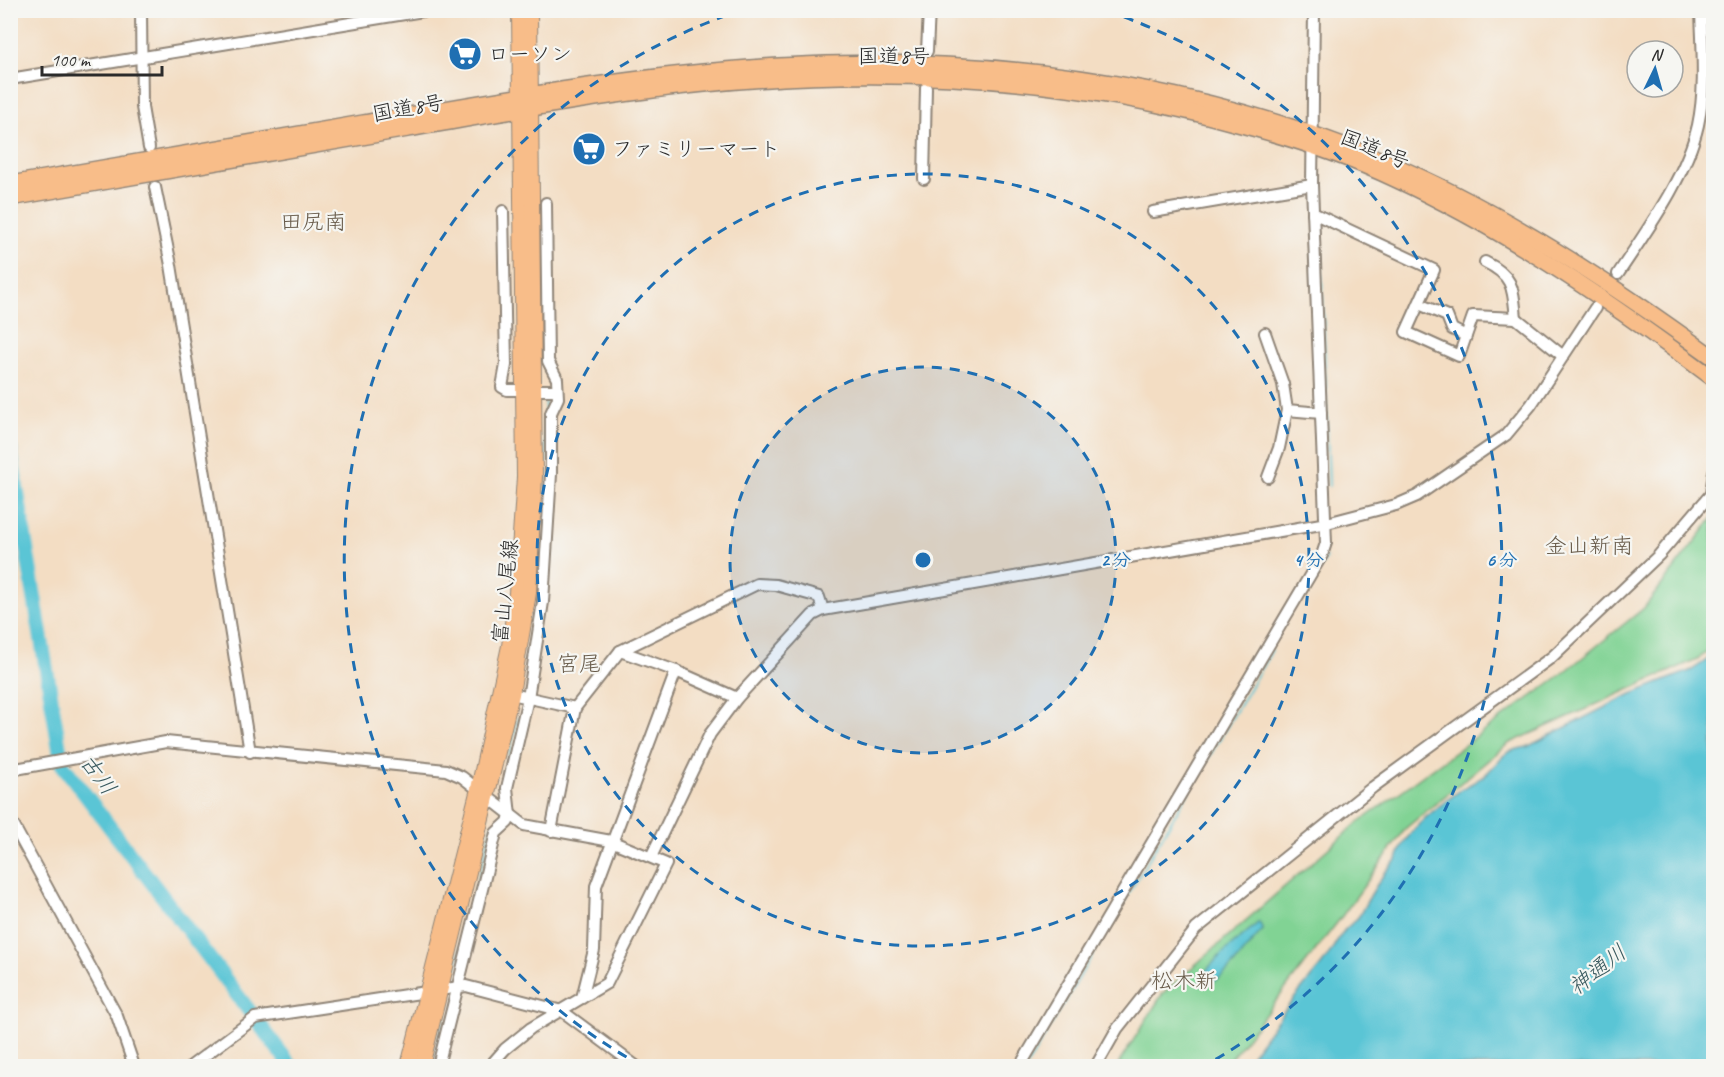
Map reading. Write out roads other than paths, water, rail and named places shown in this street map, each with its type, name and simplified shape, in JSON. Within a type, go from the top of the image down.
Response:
[{"type":"highway","name":"国道8号","points":[[10,198],[679,74],[780,66],[951,65],[1009,69],[1113,82],[1188,97],[1313,141],[1396,166],[1496,217],[1668,325],[1713,358]]},
{"type":"highway","name":"国道8号","points":[[10,184],[525,102]]},
{"type":"highway","name":"国道8号","points":[[1313,141],[1392,177],[1545,259],[1713,379]]},
{"type":"main road","points":[[519,10],[525,102]]},
{"type":"main road","points":[[525,102],[530,10]]},
{"type":"main road","name":"富山八尾線","points":[[408,1066],[434,990],[483,793],[529,593],[534,476],[528,390],[525,102]]},
{"type":"main road","name":"富山八尾線","points":[[422,1066],[434,990]]},
{"type":"street","points":[[141,10],[142,107],[149,148]]},
{"type":"street","points":[[10,79],[429,10]]},
{"type":"street","points":[[927,51],[929,10]]},
{"type":"street","points":[[1020,1066],[1322,555],[1327,523],[1312,185],[1314,10]]},
{"type":"street","points":[[1618,274],[1658,213],[1685,159],[1698,125],[1703,81],[1701,10]]},
{"type":"street","points":[[924,179],[926,88]]},
{"type":"street","points":[[1153,212],[1312,185]]},
{"type":"street","points":[[155,187],[171,265],[250,752]]},
{"type":"street","points":[[438,1066],[496,833],[508,822],[510,815],[507,788],[528,698],[543,602],[551,474],[550,413],[558,398],[557,379],[548,362],[546,203]]},
{"type":"street","points":[[503,211],[506,365],[502,387],[507,390],[557,390]]},
{"type":"street","points":[[1313,213],[1434,270],[1406,332],[1459,356],[1473,316],[1516,318],[1563,356]]},
{"type":"street","points":[[1485,262],[1507,276],[1513,286],[1516,318]]},
{"type":"street","points":[[1419,304],[1447,316],[1452,329],[1466,336]]},
{"type":"street","points":[[651,857],[710,734],[736,698],[813,615],[824,610],[1327,523],[1396,505],[1417,496],[1506,435],[1531,405],[1595,308]]},
{"type":"street","points":[[1265,333],[1283,384],[1287,410],[1279,448],[1268,477]]},
{"type":"street","points":[[1287,410],[1321,413]]},
{"type":"street","points":[[1095,1066],[1117,1029],[1196,929],[1373,787],[1552,657],[1659,555],[1711,494],[1713,472]]},
{"type":"street","points":[[551,831],[575,708],[620,651],[757,584],[776,585],[819,597],[824,610]]},
{"type":"street","points":[[620,651],[676,671],[736,698]]},
{"type":"street","points":[[582,998],[594,951],[596,886],[676,671]]},
{"type":"street","points":[[506,693],[575,708]]},
{"type":"street","points":[[10,770],[166,742],[446,770],[462,777],[524,825],[611,841],[666,864],[607,983],[531,1028],[505,1048],[490,1066]]},
{"type":"street","points":[[10,819],[117,1016],[134,1066]]},
{"type":"street","points":[[191,1066],[255,1018],[466,986],[562,1011],[636,1066]]},
{"type":"water","name":"神通川","points":[[1713,656],[1713,1066],[1244,1066],[1323,963],[1343,932],[1359,916],[1382,877],[1397,860],[1407,839],[1433,811],[1483,776],[1511,751],[1527,747],[1629,695],[1692,670]]},
{"type":"water","points":[[1259,922],[1263,930],[1226,972],[1209,983],[1200,984],[1207,969]]},
{"type":"waterway","points":[[1318,186],[1319,213]]},
{"type":"waterway","points":[[1320,219],[1329,486]]},
{"type":"waterway","points":[[545,399],[546,480]]},
{"type":"waterway","name":"古川","points":[[10,448],[62,764],[291,1066]]},
{"type":"waterway","points":[[1319,570],[1326,557]]},
{"type":"waterway","points":[[1027,1066],[1272,650]]},
{"type":"waterway","points":[[503,780],[518,718]]},
{"type":"waterway","points":[[452,984],[492,825]]},
{"type":"waterway","points":[[432,1066],[450,995]]},
{"type":"place","name":"ローソン","points":[[465,54]]},
{"type":"place","name":"ファミリーマート","points":[[589,149]]},
{"type":"district","name":"田尻南","points":[[313,221]]},
{"type":"district","name":"金山新南","points":[[1589,545]]},
{"type":"district","name":"宮尾","points":[[579,663]]},
{"type":"district","name":"松木新","points":[[1184,980]]}]
